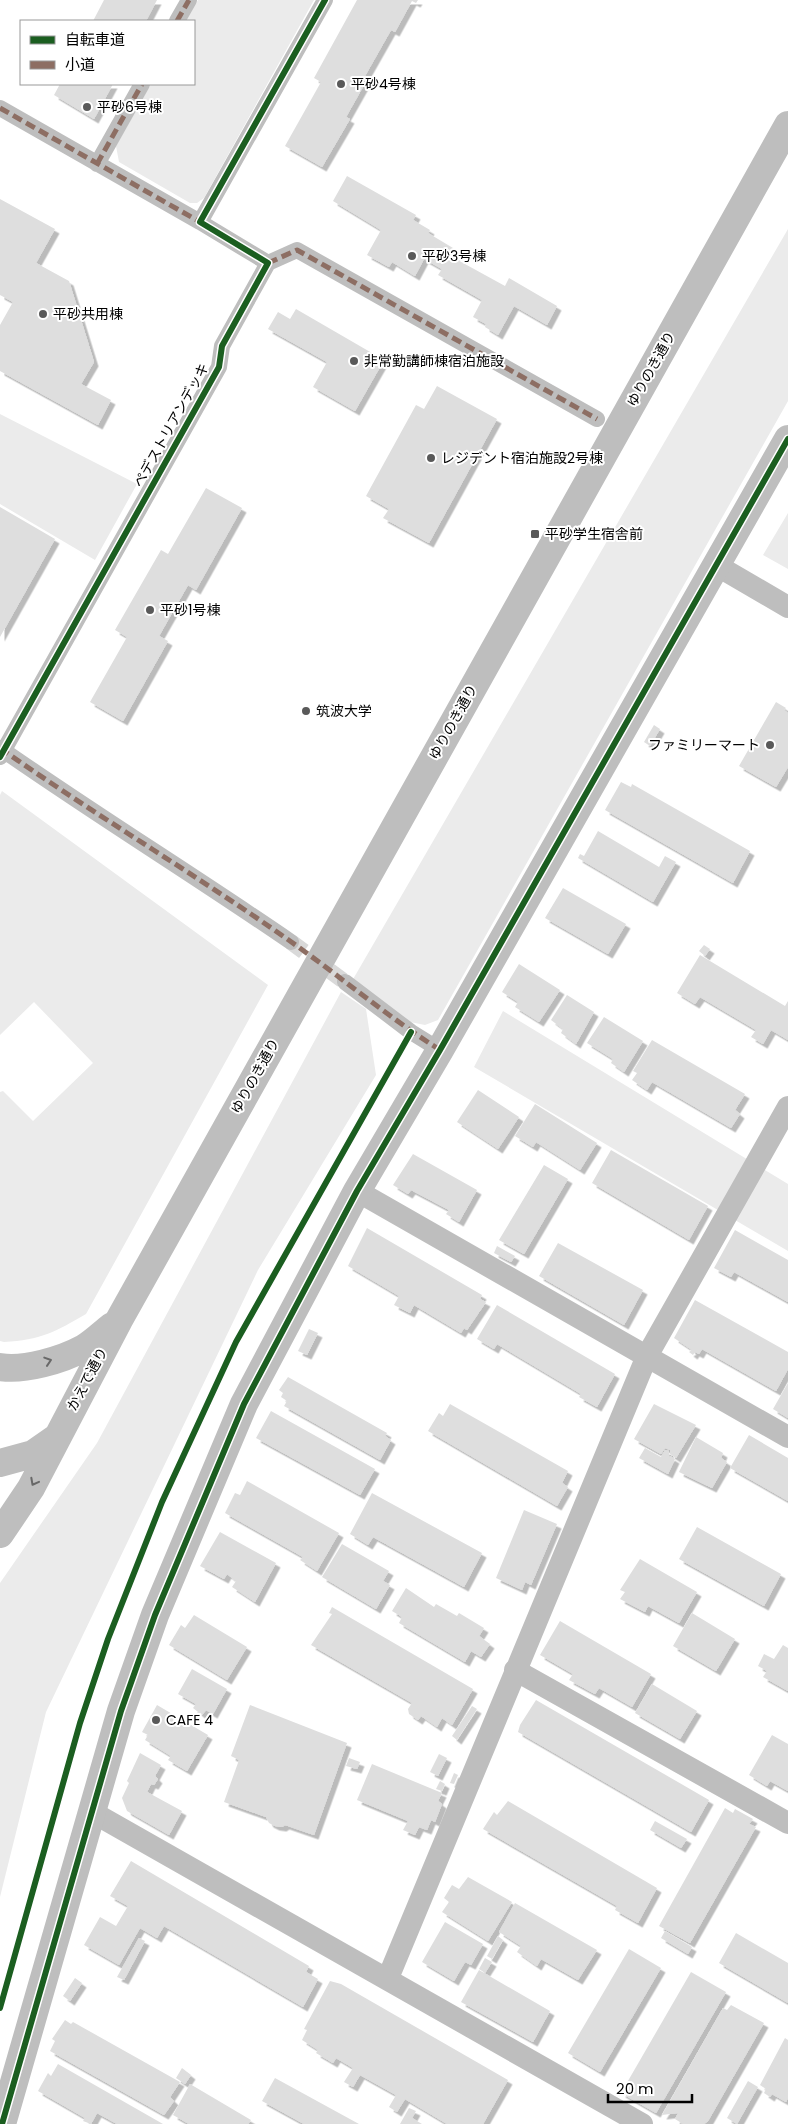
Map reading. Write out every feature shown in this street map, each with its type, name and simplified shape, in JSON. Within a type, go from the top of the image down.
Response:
[{"type":"street","points":[[178,20],[189,0]]},
{"type":"street","points":[[200,222],[325,0]]},
{"type":"street","points":[[97,164],[141,85]]},
{"type":"street","points":[[0,108],[268,263],[297,250],[597,419]]},
{"type":"street","name":"ゆりのき通り","points":[[119,1320],[788,125]]},
{"type":"street","name":"ペデストリアンデッキ","points":[[1,752],[219,367],[222,346],[268,263]]},
{"type":"street","points":[[2,2124],[121,1711],[155,1615],[244,1404],[357,1191],[440,1050],[788,439]]},
{"type":"street","points":[[716,565],[788,607]]},
{"type":"street","points":[[1,752],[212,888],[291,942]]},
{"type":"street","points":[[345,982],[411,1032],[440,1050]]},
{"type":"street","points":[[388,1978],[647,1356],[788,1107]]},
{"type":"street","points":[[357,1191],[788,1437]]},
{"type":"street","points":[[0,1367],[33,1366],[59,1358],[84,1348],[119,1320]]},
{"type":"street","name":"かえで通り","points":[[0,1534],[31,1488],[119,1320]]},
{"type":"street","points":[[0,1463],[33,1454],[56,1438]]},
{"type":"street","points":[[516,1670],[788,1823]]},
{"type":"street","points":[[92,1812],[388,1978],[642,2124]]},
{"type":"shaded area","points":[[198,0],[314,0],[204,198],[197,203],[190,203],[119,162],[116,146],[150,85],[195,85],[195,20],[187,20]]},
{"type":"shaded area","points":[[788,229],[788,401],[438,1020],[425,1025],[410,1022],[352,981]]},
{"type":"shaded area","points":[[0,414],[137,484],[95,560],[0,504]]},
{"type":"shaded area","points":[[788,513],[788,569],[763,555]]},
{"type":"shaded area","points":[[2,791],[268,985],[86,1314],[47,1334],[4,1342],[0,1341],[0,1092],[3,1091],[33,1121],[93,1063],[34,1002],[0,1035],[0,795]]},
{"type":"shaded area","points":[[341,992],[366,1009],[376,1075],[258,1270],[46,1712],[0,1897],[0,1583],[97,1443]]},
{"type":"shaded area","points":[[503,1011],[788,1184],[788,1251],[474,1067]]},
{"type":"building","points":[[104,0],[157,0],[147,20],[94,20]]},
{"type":"building","name":"平砂4号棟","points":[[357,0],[418,0],[416,3],[412,1],[395,32],[391,30],[361,83],[364,85],[346,117],[350,119],[322,167],[285,146],[321,82],[314,78]]},
{"type":"building","name":"平砂6号棟","points":[[59,85],[112,85],[94,119],[54,95]]},
{"type":"building","name":"平砂3号棟","points":[[347,176],[416,215],[413,220],[430,230],[428,233],[458,251],[454,258],[505,286],[509,278],[557,306],[547,325],[514,306],[498,335],[485,327],[486,324],[473,317],[482,300],[438,275],[442,269],[424,259],[415,276],[392,262],[389,267],[367,255],[381,230],[333,201]]},
{"type":"building","name":"平砂共用棟","points":[[0,199],[55,229],[36,263],[69,281],[94,362],[81,384],[111,400],[98,425],[0,371],[0,325],[13,302],[0,295]]},
{"type":"building","name":"非常勤講師棟宿泊施設","points":[[296,309],[384,360],[355,411],[313,387],[327,362],[268,329],[278,312],[290,319]]},
{"type":"building","name":"レジデント宿泊施設2号棟","points":[[437,386],[497,419],[429,543],[383,518],[389,509],[366,496],[416,405],[424,409]]},
{"type":"building","name":"平砂1号棟","points":[[206,488],[242,508],[196,590],[188,585],[159,636],[168,641],[123,721],[90,702],[127,637],[115,630],[161,550],[168,554]]},
{"type":"building","points":[[0,507],[55,539],[0,637]]},
{"type":"building","name":"ファミリーマート","points":[[776,702],[786,708],[784,710],[788,713],[788,767],[776,787],[739,766]]},
{"type":"building","points":[[654,725],[660,729],[650,746],[644,742]]},
{"type":"building","points":[[621,782],[631,787],[632,784],[750,851],[733,883],[605,810]]},
{"type":"building","points":[[598,831],[659,867],[665,856],[676,862],[653,902],[578,858],[580,854],[584,856]]},
{"type":"building","points":[[563,888],[626,924],[608,954],[545,918]]},
{"type":"building","points":[[704,945],[710,949],[705,956],[699,951]]},
{"type":"building","points":[[700,955],[785,1006],[788,1001],[788,1040],[771,1030],[763,1044],[751,1037],[756,1030],[700,997],[695,1004],[677,993]]},
{"type":"building","points":[[519,964],[560,990],[539,1022],[515,1007],[518,1002],[502,992]]},
{"type":"building","points":[[567,995],[594,1012],[576,1044],[561,1033],[563,1029],[551,1020]]},
{"type":"building","points":[[604,1017],[643,1041],[624,1072],[611,1063],[613,1059],[587,1043]]},
{"type":"building","points":[[652,1040],[745,1094],[735,1110],[740,1114],[731,1128],[652,1082],[647,1090],[632,1080],[637,1073],[633,1071]]},
{"type":"building","points":[[478,1090],[519,1117],[498,1149],[457,1122]]},
{"type":"building","points":[[535,1104],[597,1143],[580,1170],[536,1142],[533,1147],[515,1136]]},
{"type":"building","points":[[611,1150],[708,1206],[689,1240],[592,1183]]},
{"type":"building","points":[[413,1154],[477,1190],[459,1222],[446,1214],[449,1210],[411,1190],[408,1194],[393,1185]]},
{"type":"building","points":[[544,1165],[568,1179],[524,1254],[499,1240]]},
{"type":"building","points":[[367,1228],[482,1295],[480,1299],[486,1302],[467,1330],[464,1328],[461,1333],[414,1305],[410,1313],[394,1305],[399,1296],[348,1266]]},
{"type":"building","points":[[735,1230],[788,1260],[788,1302],[734,1272],[731,1277],[714,1268]]},
{"type":"building","points":[[558,1243],[643,1290],[624,1325],[539,1276]]},
{"type":"building","points":[[497,1246],[515,1256],[511,1262],[494,1253]]},
{"type":"building","points":[[695,1300],[788,1352],[788,1369],[776,1391],[702,1349],[699,1354],[695,1352],[693,1355],[689,1352],[692,1350],[674,1338]]},
{"type":"building","points":[[497,1305],[615,1374],[597,1407],[579,1397],[581,1394],[497,1344],[494,1349],[477,1339]]},
{"type":"building","points":[[309,1329],[318,1333],[307,1355],[298,1351]]},
{"type":"building","points":[[288,1377],[387,1433],[385,1436],[391,1440],[380,1460],[284,1406],[287,1401],[281,1397],[283,1393],[279,1390]]},
{"type":"building","points":[[788,1383],[788,1418],[773,1409]]},
{"type":"building","points":[[450,1404],[568,1471],[562,1483],[568,1487],[557,1506],[428,1431],[439,1413],[443,1416]]},
{"type":"building","points":[[654,1404],[696,1425],[676,1458],[670,1454],[670,1450],[665,1448],[661,1454],[634,1439]]},
{"type":"building","points":[[271,1411],[375,1469],[360,1495],[256,1438]]},
{"type":"building","points":[[749,1435],[788,1458],[788,1501],[730,1468]]},
{"type":"building","points":[[696,1437],[723,1453],[721,1458],[727,1462],[712,1488],[679,1472]]},
{"type":"building","points":[[645,1448],[661,1457],[665,1450],[669,1451],[669,1458],[670,1456],[675,1459],[668,1474],[639,1458]]},
{"type":"building","points":[[247,1481],[339,1533],[317,1571],[300,1560],[303,1557],[225,1513],[235,1493],[240,1495]]},
{"type":"building","points":[[372,1493],[482,1553],[464,1587],[373,1537],[368,1545],[350,1534]]},
{"type":"building","points":[[524,1510],[557,1524],[531,1585],[525,1582],[522,1590],[496,1578]]},
{"type":"building","points":[[697,1527],[781,1574],[764,1606],[679,1559]]},
{"type":"building","points":[[220,1532],[276,1563],[255,1602],[232,1587],[236,1581],[227,1574],[224,1579],[200,1566]]},
{"type":"building","points":[[342,1544],[389,1571],[383,1581],[390,1585],[376,1609],[322,1577]]},
{"type":"building","points":[[640,1559],[697,1592],[679,1623],[648,1606],[645,1612],[620,1599],[625,1592],[620,1590]]},
{"type":"building","points":[[406,1588],[434,1607],[436,1604],[457,1616],[459,1613],[484,1628],[479,1636],[490,1644],[481,1657],[471,1651],[465,1662],[399,1623],[402,1617],[392,1611]]},
{"type":"building","points":[[332,1607],[473,1689],[452,1725],[442,1718],[437,1727],[421,1716],[418,1720],[409,1714],[408,1709],[412,1703],[311,1645],[332,1614],[329,1613]]},
{"type":"building","points":[[692,1613],[735,1639],[716,1671],[673,1646]]},
{"type":"building","points":[[194,1615],[247,1647],[227,1680],[169,1645],[181,1625],[185,1628]]},
{"type":"building","points":[[560,1621],[651,1674],[632,1707],[599,1688],[595,1694],[569,1680],[573,1674],[540,1655]]},
{"type":"building","points":[[783,1645],[788,1648],[788,1691],[763,1677],[767,1671],[758,1666],[764,1654],[774,1659]]},
{"type":"building","points":[[192,1669],[227,1689],[213,1714],[206,1710],[202,1715],[193,1708],[196,1704],[178,1694]]},
{"type":"building","points":[[652,1684],[697,1711],[680,1739],[635,1713]]},
{"type":"building","points":[[536,1700],[709,1800],[691,1832],[518,1732],[520,1725]]},
{"type":"building","points":[[157,1705],[208,1735],[187,1771],[168,1760],[171,1756],[145,1740],[148,1735],[142,1732]]},
{"type":"building","points":[[250,1705],[347,1743],[314,1835],[285,1825],[282,1827],[275,1826],[269,1823],[266,1817],[224,1802],[239,1760],[231,1756]]},
{"type":"building","points":[[472,1706],[477,1709],[457,1740],[452,1736]]},
{"type":"building","points":[[772,1735],[788,1744],[788,1791],[770,1781],[767,1786],[749,1775]]},
{"type":"building","points":[[140,1753],[161,1765],[155,1776],[158,1779],[154,1785],[151,1784],[147,1792],[182,1811],[169,1835],[127,1811],[122,1798],[129,1783],[127,1781]]},
{"type":"building","points":[[439,1754],[447,1758],[438,1776],[430,1772]]},
{"type":"building","points":[[349,1758],[360,1762],[357,1769],[346,1766]]},
{"type":"building","points":[[372,1764],[442,1793],[438,1801],[442,1804],[435,1822],[431,1820],[427,1830],[419,1827],[415,1835],[403,1830],[408,1821],[357,1800]]},
{"type":"building","points":[[454,1773],[458,1775],[454,1784],[450,1783]]},
{"type":"building","points":[[440,1781],[445,1784],[442,1791],[436,1789]]},
{"type":"building","points":[[508,1801],[657,1888],[638,1923],[615,1910],[617,1906],[483,1829],[494,1812],[497,1815]]},
{"type":"building","points":[[725,1808],[733,1813],[735,1809],[753,1819],[749,1824],[756,1827],[690,1943],[659,1926]]},
{"type":"building","points":[[655,1821],[687,1839],[681,1848],[650,1830]]},
{"type":"building","points":[[131,1861],[309,1966],[306,1972],[318,1979],[303,2007],[164,1926],[157,1938],[140,1928],[119,1965],[84,1945],[100,1917],[116,1926],[128,1906],[110,1896]]},
{"type":"building","points":[[468,1877],[512,1902],[488,1941],[442,1912],[449,1902],[444,1898],[452,1885],[459,1889]]},
{"type":"building","points":[[515,1903],[597,1950],[578,1980],[541,1959],[537,1966],[517,1952],[521,1946],[499,1932]]},
{"type":"building","points":[[445,1922],[483,1944],[471,1965],[465,1962],[454,1981],[422,1962]]},
{"type":"building","points":[[665,1931],[692,1947],[688,1954],[661,1938]]},
{"type":"building","points":[[736,1933],[788,1963],[788,2003],[719,1963]]},
{"type":"building","points":[[498,1936],[503,1940],[492,1959],[487,1956]]},
{"type":"building","points":[[139,1938],[145,1941],[124,1980],[117,1977]]},
{"type":"building","points":[[629,1949],[661,1968],[600,2072],[568,2053]]},
{"type":"building","points":[[485,1958],[492,1962],[485,1973],[479,1969]]},
{"type":"building","points":[[479,1970],[550,2011],[533,2042],[461,2002]]},
{"type":"building","points":[[691,1972],[726,1992],[656,2113],[621,2093]]},
{"type":"building","points":[[75,1978],[82,1983],[70,2001],[63,1996]]},
{"type":"building","points":[[330,1981],[341,1984],[508,2080],[483,2124],[447,2124],[405,2099],[397,2112],[389,2107],[396,2095],[360,2075],[353,2087],[344,2082],[353,2068],[336,2058],[333,2063],[316,2053],[318,2050],[302,2040],[307,2030],[304,2029]]},
{"type":"building","points":[[731,2005],[764,2023],[708,2121],[704,2124],[683,2124],[675,2119],[678,2113],[662,2115],[723,2008],[727,2010]]},
{"type":"building","points":[[65,2020],[71,2024],[73,2022],[180,2082],[170,2097],[174,2101],[164,2115],[50,2051],[55,2041],[52,2039]]},
{"type":"building","points":[[785,2038],[788,2040],[788,2098],[786,2102],[772,2094],[770,2097],[764,2093],[766,2089],[760,2085]]},
{"type":"building","points":[[58,2064],[163,2124],[117,2124],[97,2113],[91,2124],[83,2121],[85,2118],[38,2091],[48,2073],[51,2076]]},
{"type":"building","points":[[182,2068],[191,2075],[185,2084],[176,2078]]},
{"type":"building","points":[[275,2078],[359,2124],[304,2124],[262,2101]]},
{"type":"building","points":[[748,2081],[758,2087],[737,2124],[727,2118]]},
{"type":"building","points":[[190,2084],[251,2120],[248,2124],[189,2124],[173,2115]]},
{"type":"building","points":[[409,2108],[416,2111],[412,2118],[422,2124],[400,2124]]},
{"type":"tunnel","points":[[291,942],[345,982]]},
{"type":"marked path","points":[[178,20],[189,0]]},
{"type":"marked path","points":[[97,164],[141,85]]},
{"type":"marked path","points":[[0,108],[200,222]]},
{"type":"marked path","points":[[268,263],[297,250],[597,419]]},
{"type":"marked path","points":[[0,748],[254,916],[440,1050]]},
{"type":"cycle path","points":[[0,757],[219,367],[222,346],[268,263],[200,222],[325,0]]},
{"type":"cycle path","points":[[2,2124],[121,1711],[155,1615],[244,1404],[357,1191],[440,1050],[788,439]]},
{"type":"cycle path","points":[[0,2008],[80,1723],[108,1639],[162,1502],[236,1342],[411,1032]]},
{"type":"place","name":"平砂4号棟","points":[[341,84]]},
{"type":"place","name":"平砂6号棟","points":[[87,107]]},
{"type":"place","name":"平砂3号棟","points":[[412,256]]},
{"type":"place","name":"平砂共用棟","points":[[43,314]]},
{"type":"place","name":"非常勤講師棟宿泊施設","points":[[354,361]]},
{"type":"place","name":"レジデント宿泊施設2号棟","points":[[431,458]]},
{"type":"place","name":"平砂学生宿舎前","points":[[535,534]]},
{"type":"place","name":"平砂1号棟","points":[[150,610]]},
{"type":"place","name":"筑波大学","points":[[306,711]]},
{"type":"place","name":"ファミリーマート","points":[[770,745]]},
{"type":"place","name":"CAFE 4","points":[[156,1720]]}]
